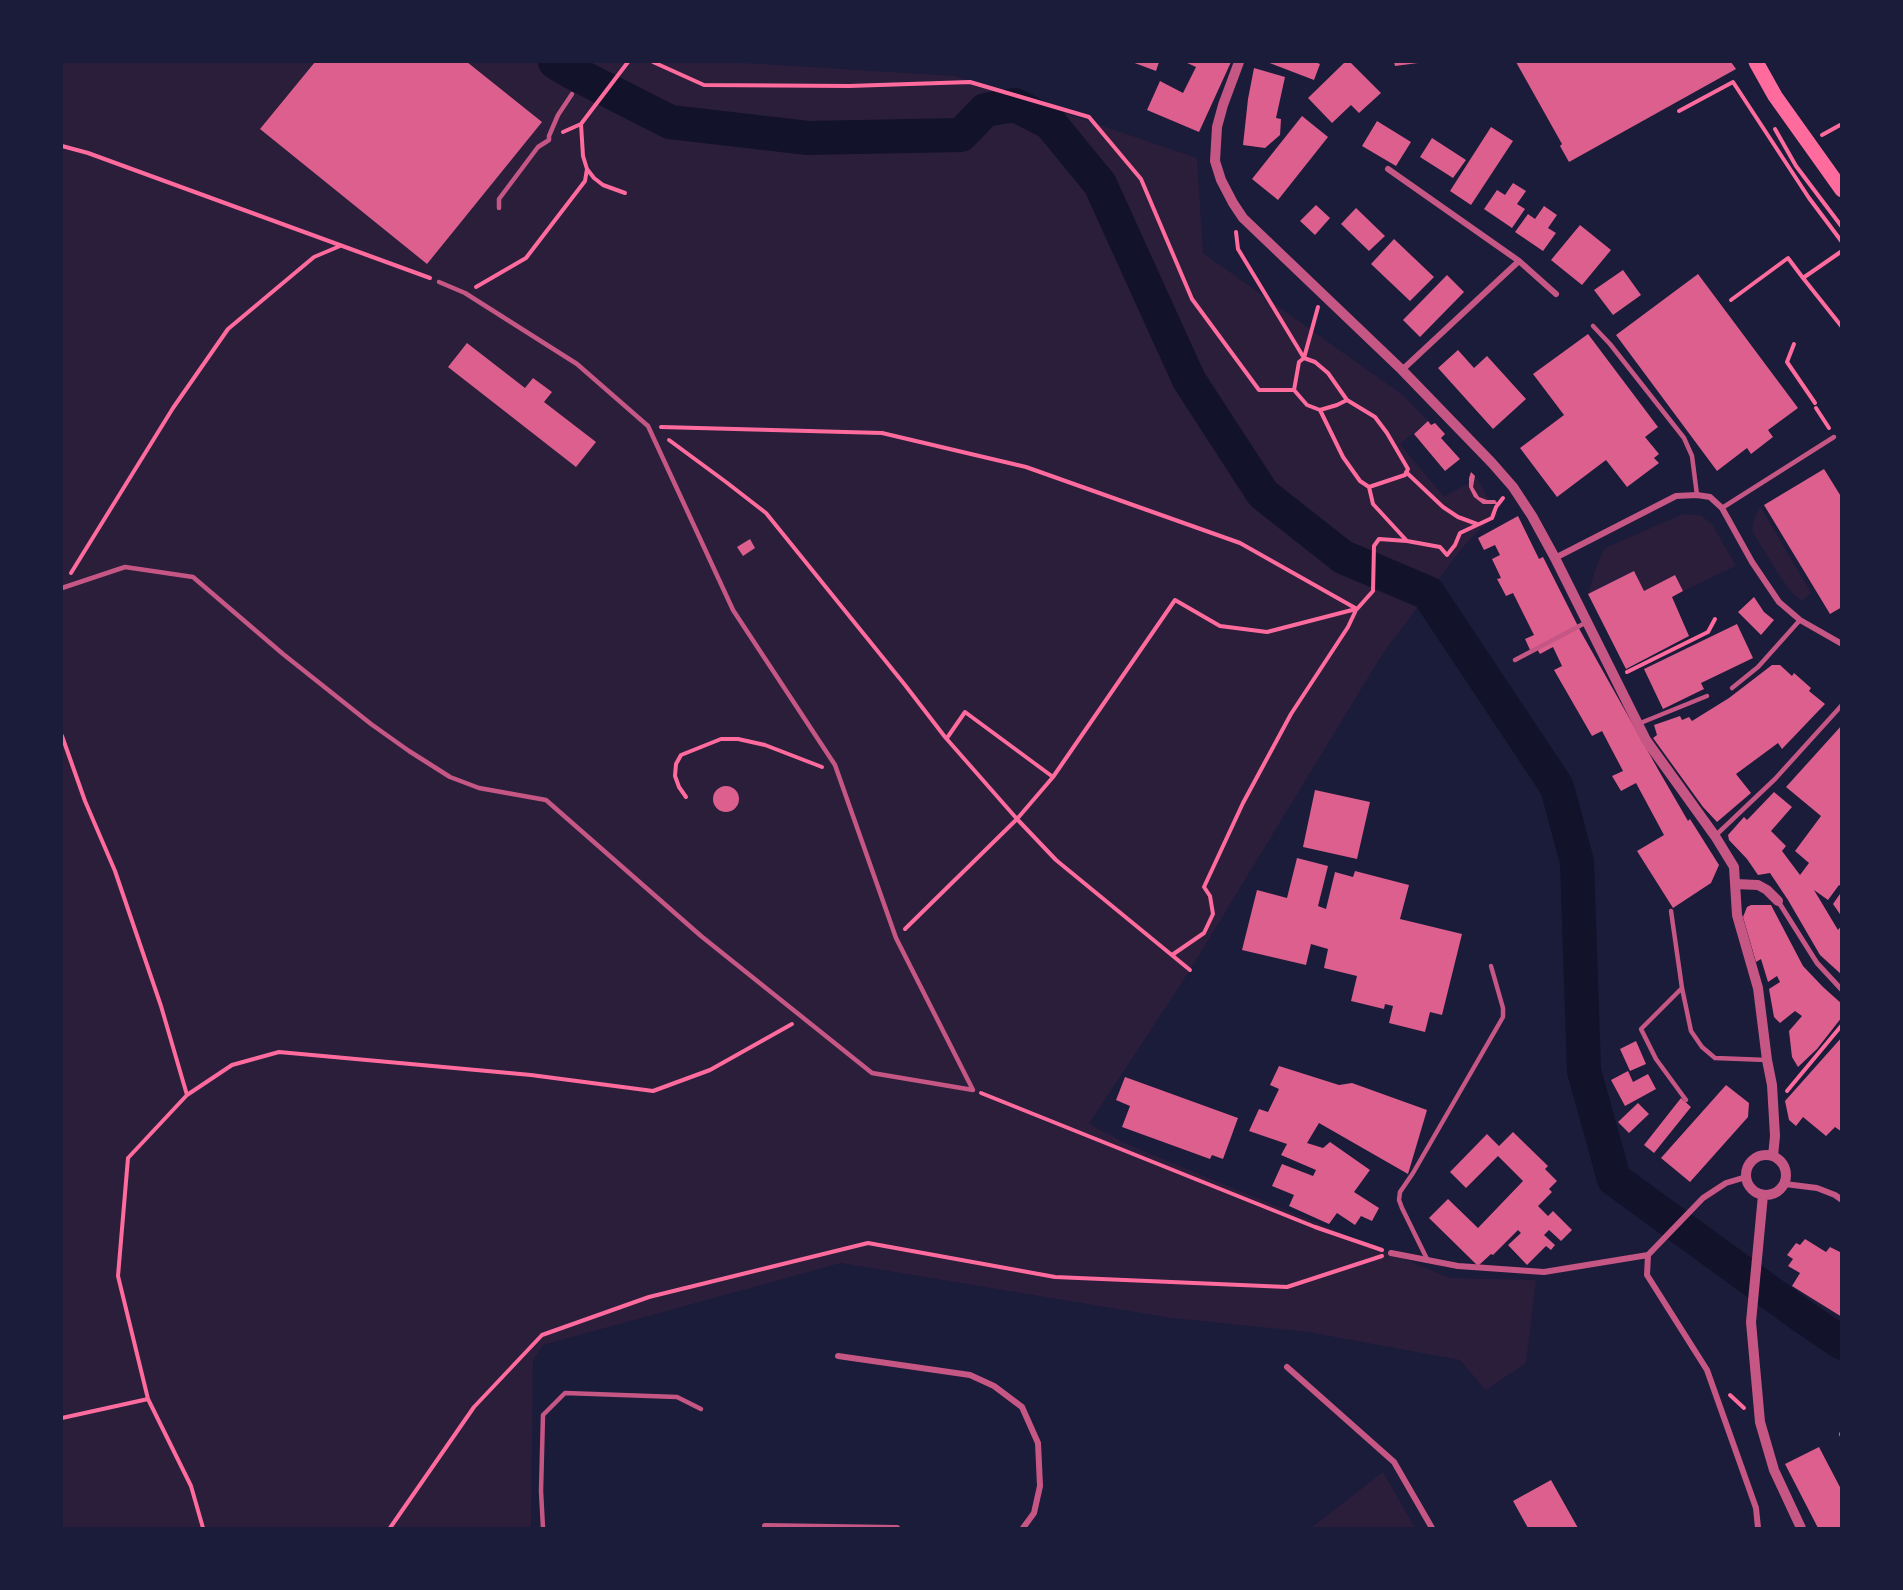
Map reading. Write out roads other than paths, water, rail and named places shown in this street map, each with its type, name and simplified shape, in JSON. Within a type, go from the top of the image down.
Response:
[{"type":"main road","points":[[1756,62],[1775,96],[1842,190]]},
{"type":"street","points":[[1239,62],[1217,127],[1215,161],[1221,180],[1243,218],[1402,369],[1513,487],[1555,558],[1646,740],[1715,836],[1734,867],[1737,915],[1758,988],[1774,1100],[1773,1156]]},
{"type":"street","points":[[1388,169],[1519,261],[1556,294]]},
{"type":"street","points":[[1402,369],[1519,261]]},
{"type":"street","points":[[1555,558],[1676,496],[1710,496],[1722,508],[1752,561],[1779,602],[1800,620],[1842,644]]},
{"type":"street","points":[[1735,884],[1758,885],[1767,890],[1778,901],[1817,963],[1842,990]]},
{"type":"street","points":[[1760,1156],[1773,1156],[1784,1165],[1785,1184],[1776,1193],[1763,1195],[1752,1189],[1746,1178],[1754,1159],[1760,1156]]},
{"type":"street","points":[[1391,1253],[1458,1266],[1544,1272],[1648,1255],[1703,1198],[1726,1183],[1746,1178]]},
{"type":"street","points":[[1785,1184],[1817,1188],[1842,1200]]},
{"type":"street","points":[[1763,1195],[1752,1309],[1760,1422],[1774,1470],[1801,1528]]},
{"type":"street","points":[[1648,1255],[1647,1275],[1707,1370],[1756,1508],[1758,1528]]},
{"type":"street","points":[[838,1356],[970,1375],[994,1386],[1022,1407],[1038,1443],[1040,1486],[1034,1513],[1023,1528]]},
{"type":"street","points":[[1287,1367],[1394,1462],[1431,1528]]},
{"type":"street","points":[[765,1526],[897,1528]]},
{"type":"lane","points":[[499,208],[499,199],[538,147],[549,140],[558,115],[572,94]]},
{"type":"lane","points":[[62,587],[125,567],[193,577],[283,654],[372,724],[450,777],[479,788],[546,800],[701,936],[872,1073],[973,1090],[896,938],[837,768],[733,610],[648,426],[577,364],[465,293],[439,282]]},
{"type":"lane","points":[[1593,326],[1610,344],[1684,438],[1692,456],[1697,495]]},
{"type":"lane","points":[[1722,508],[1834,437]]},
{"type":"lane","points":[[1732,688],[1758,667],[1800,620]]},
{"type":"lane","points":[[1515,660],[1587,622]]},
{"type":"lane","points":[[1638,724],[1707,696]]},
{"type":"lane","points":[[1715,836],[1775,779],[1842,705]]},
{"type":"lane","points":[[1671,911],[1691,1031],[1702,1047],[1715,1058],[1767,1060]]},
{"type":"lane","points":[[1427,1259],[1402,1208],[1399,1200],[1400,1192],[1503,1017],[1503,1008],[1491,966]]},
{"type":"lane","points":[[1683,988],[1641,1029],[1656,1059],[1686,1100]]},
{"type":"lane","points":[[543,1528],[543,1415],[565,1393],[676,1397],[700,1409]]},
{"type":"waterway","points":[[555,62],[670,122],[808,138],[961,135],[985,110],[1015,105],[1050,123],[1100,184],[1189,380],[1263,494],[1343,557],[1428,593],[1557,787],[1577,862],[1584,1071],[1614,1179],[1842,1343]]}]
